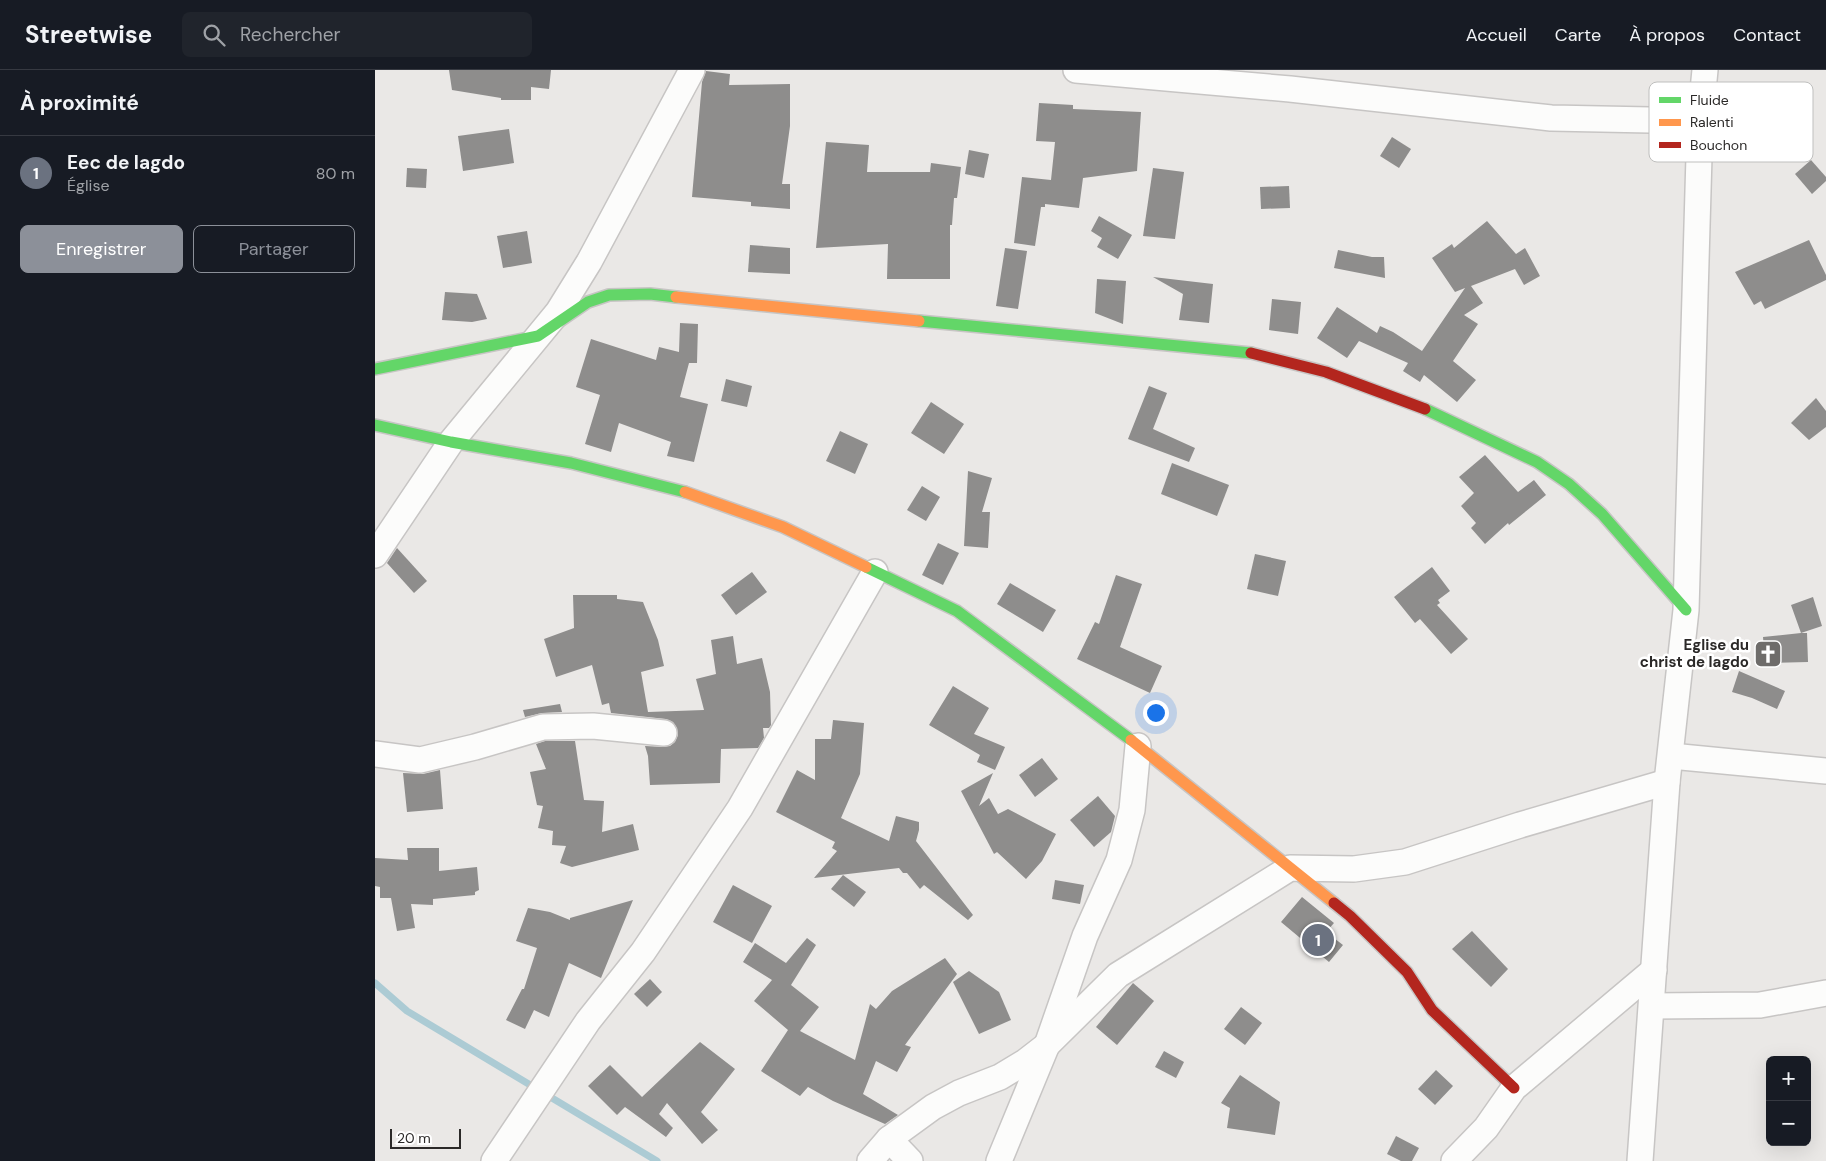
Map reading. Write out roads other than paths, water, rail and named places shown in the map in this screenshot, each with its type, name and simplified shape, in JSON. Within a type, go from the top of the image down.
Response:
[{"type":"street","points":[[375,555],[451,442],[558,312],[589,262],[692,70]]},
{"type":"street","points":[[1076,70],[1289,89],[1551,118],[1649,120]]},
{"type":"street","points":[[1640,1161],[1667,782],[1685,610],[1699,162]]},
{"type":"street","points":[[375,369],[538,336],[589,302],[609,296],[650,294],[1258,354],[1326,372],[1414,404],[1537,462],[1569,484],[1602,514],[1685,610]]},
{"type":"street","points":[[375,425],[451,442],[571,463],[694,494],[783,527],[957,611],[1138,746],[1350,916],[1407,972],[1432,1010],[1514,1088]]},
{"type":"street","points":[[494,1161],[588,1021],[643,952],[740,808],[875,572]]},
{"type":"street","points":[[375,754],[420,760],[475,747],[543,727],[593,726],[664,733]]},
{"type":"street","points":[[999,1161],[1047,1045],[1085,936],[1119,860],[1132,810],[1138,746]]},
{"type":"street","points":[[1671,756],[1826,771]]},
{"type":"street","points":[[870,1161],[889,1139],[933,1108],[959,1093],[1000,1077],[1025,1062],[1047,1045],[1117,975],[1290,868],[1354,869],[1405,862],[1520,825],[1667,782]]},
{"type":"street","points":[[1454,1161],[1485,1128],[1514,1088],[1654,970]]},
{"type":"street","points":[[1652,1006],[1760,1005],[1826,993]]},
{"type":"street","points":[[889,1139],[910,1161]]},
{"type":"waterway","points":[[375,983],[407,1011],[657,1161]]},
{"type":"place","name":"Eglise du christ de lagdo","points":[[1768,654]]},
{"type":"place","name":"Eec de lagdo","points":[[1318,940]]}]
